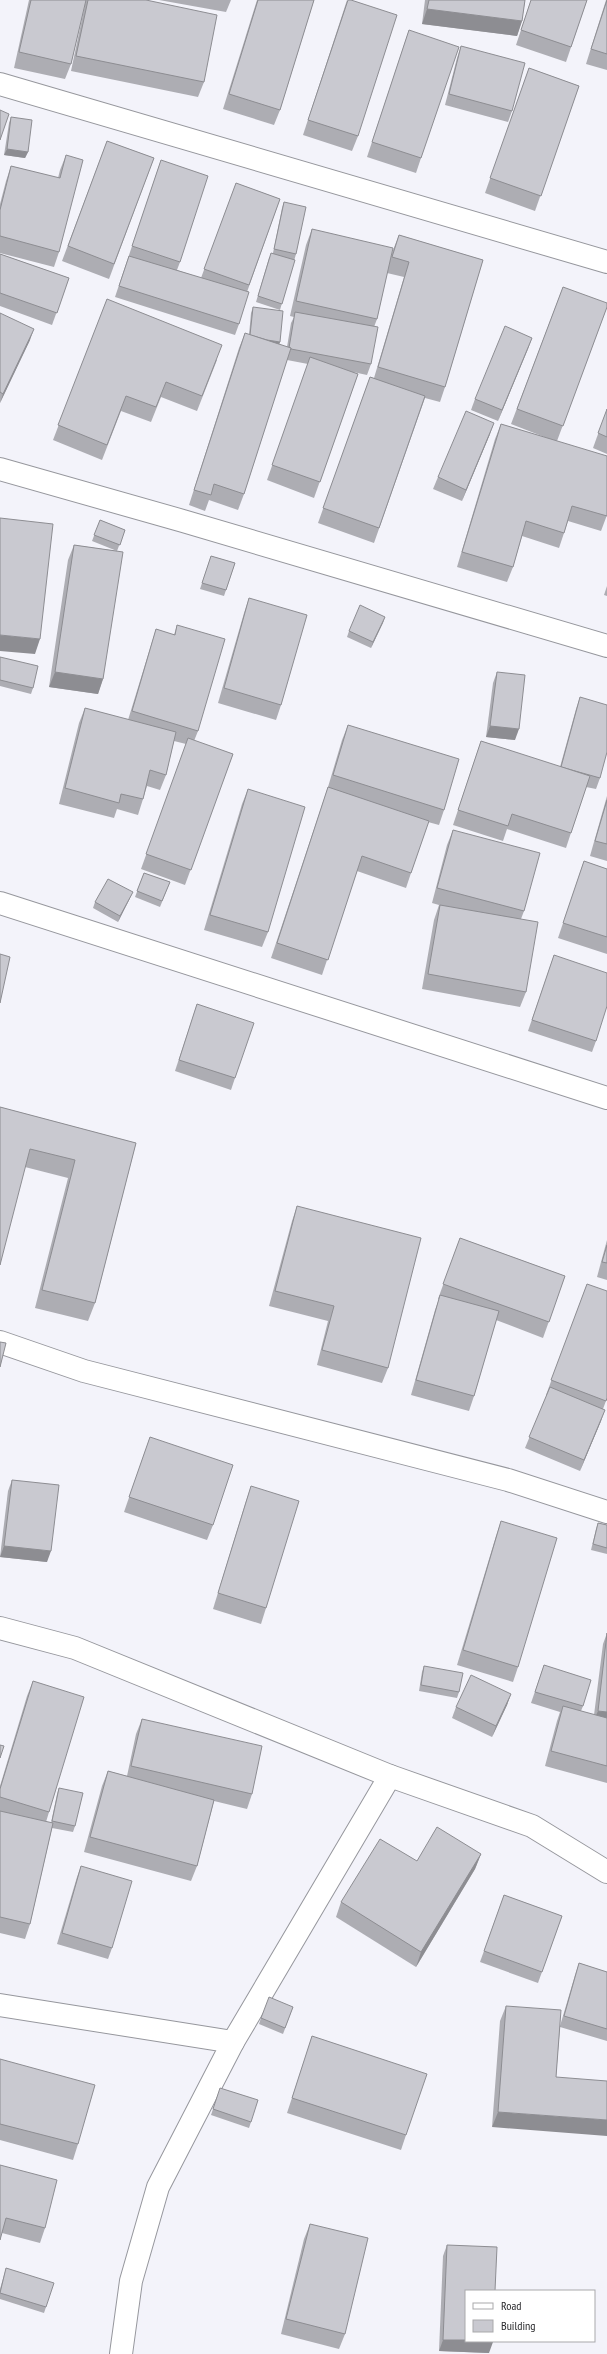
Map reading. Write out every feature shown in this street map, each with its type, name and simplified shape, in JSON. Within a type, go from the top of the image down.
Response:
[{"type":"street","points":[[0,84],[607,262]]},
{"type":"street","points":[[0,470],[183,521],[607,646]]},
{"type":"street","points":[[0,903],[606,1097]]},
{"type":"street","points":[[0,1342],[84,1371],[508,1480],[607,1512]]},
{"type":"street","points":[[0,1628],[75,1648],[390,1776],[532,1826],[607,1872]]},
{"type":"street","points":[[121,2354],[131,2281],[158,2187],[233,2042],[390,1776]]},
{"type":"street","points":[[0,2005],[233,2042]]},
{"type":"building","points":[[31,0],[86,0],[71,64],[19,52]]},
{"type":"building","points":[[88,0],[146,0],[217,15],[204,82],[76,56]]},
{"type":"building","points":[[258,0],[314,0],[280,110],[229,94]]},
{"type":"building","points":[[348,0],[397,15],[358,136],[308,120]]},
{"type":"building","points":[[429,0],[525,0],[522,21],[427,9]]},
{"type":"building","points":[[531,0],[587,0],[571,47],[521,30]]},
{"type":"building","points":[[607,0],[607,54],[591,49]]},
{"type":"building","points":[[409,30],[459,47],[421,158],[372,142]]},
{"type":"building","points":[[461,46],[525,63],[512,111],[449,94]]},
{"type":"building","points":[[529,68],[579,86],[541,196],[490,178]]},
{"type":"building","points":[[0,110],[9,114],[0,140]]},
{"type":"building","points":[[11,117],[32,120],[28,152],[7,149]]},
{"type":"building","points":[[107,141],[154,158],[114,264],[68,246]]},
{"type":"building","points":[[66,155],[83,160],[59,252],[0,236],[0,210],[11,166],[60,178]]},
{"type":"building","points":[[161,160],[208,176],[180,262],[132,246]]},
{"type":"building","points":[[236,183],[280,199],[249,285],[204,269]]},
{"type":"building","points":[[284,202],[306,207],[296,254],[274,249]]},
{"type":"building","points":[[312,229],[393,248],[377,319],[296,301]]},
{"type":"building","points":[[399,235],[483,260],[445,387],[378,367],[409,262],[392,257]]},
{"type":"building","points":[[271,253],[295,260],[282,304],[258,296]]},
{"type":"building","points":[[0,254],[69,278],[57,313],[0,293]]},
{"type":"building","points":[[129,256],[249,292],[239,324],[119,286]]},
{"type":"building","points":[[563,287],[607,303],[607,307],[563,426],[517,409]]},
{"type":"building","points":[[107,299],[222,345],[202,396],[166,382],[156,407],[126,396],[107,445],[58,425]]},
{"type":"building","points":[[253,307],[283,311],[280,342],[250,335]]},
{"type":"building","points":[[295,312],[378,327],[371,364],[289,348]]},
{"type":"building","points":[[0,313],[34,329],[3,394],[0,392]]},
{"type":"building","points":[[505,326],[532,338],[502,410],[475,399]]},
{"type":"building","points":[[245,333],[291,348],[244,494],[214,484],[211,495],[194,490]]},
{"type":"building","points":[[310,357],[358,374],[320,482],[272,465]]},
{"type":"building","points":[[370,377],[425,396],[379,528],[323,508]]},
{"type":"building","points":[[607,409],[607,437],[598,433]]},
{"type":"building","points":[[466,411],[494,423],[466,490],[438,477]]},
{"type":"building","points":[[501,424],[607,456],[607,516],[572,506],[564,533],[526,521],[513,567],[462,552]]},
{"type":"building","points":[[0,518],[53,524],[40,639],[0,635]]},
{"type":"building","points":[[100,520],[125,530],[120,545],[94,535]]},
{"type":"building","points":[[74,545],[123,552],[103,679],[55,672]]},
{"type":"building","points":[[211,556],[235,563],[226,590],[202,583]]},
{"type":"building","points":[[249,598],[307,615],[281,705],[224,688]]},
{"type":"building","points":[[360,605],[385,617],[373,642],[349,631]]},
{"type":"building","points":[[177,625],[225,639],[198,731],[132,711],[156,629],[175,635]]},
{"type":"building","points":[[0,657],[38,666],[33,688],[0,680]]},
{"type":"building","points":[[497,672],[525,675],[519,729],[490,726]]},
{"type":"building","points":[[580,697],[607,705],[607,752],[600,778],[561,767]]},
{"type":"building","points":[[85,708],[176,732],[166,775],[150,770],[143,799],[121,794],[119,803],[65,788]]},
{"type":"building","points":[[348,725],[459,759],[444,810],[333,775]]},
{"type":"building","points":[[188,738],[233,754],[191,870],[146,854]]},
{"type":"building","points":[[481,741],[590,776],[571,833],[512,814],[508,826],[458,810]]},
{"type":"building","points":[[328,787],[429,821],[411,873],[362,856],[328,960],[277,943]]},
{"type":"building","points":[[248,789],[305,807],[268,932],[210,915]]},
{"type":"building","points":[[607,800],[607,844],[595,841]]},
{"type":"building","points":[[453,830],[540,853],[524,911],[437,888]]},
{"type":"building","points":[[584,861],[607,869],[607,937],[563,923]]},
{"type":"building","points":[[144,873],[170,882],[162,901],[137,891]]},
{"type":"building","points":[[108,879],[133,892],[120,916],[95,902]]},
{"type":"building","points":[[440,905],[538,922],[526,992],[428,974]]},
{"type":"building","points":[[0,954],[10,957],[0,1003]]},
{"type":"building","points":[[554,955],[607,973],[607,1006],[596,1041],[532,1020]]},
{"type":"building","points":[[197,1004],[254,1023],[235,1078],[179,1060]]},
{"type":"building","points":[[0,1107],[136,1143],[95,1303],[42,1290],[75,1160],[30,1149],[0,1265]]},
{"type":"building","points":[[297,1206],[421,1238],[388,1368],[322,1350],[334,1306],[275,1291]]},
{"type":"building","points":[[460,1238],[565,1276],[549,1322],[443,1284]]},
{"type":"building","points":[[607,1245],[607,1263],[602,1262]]},
{"type":"building","points":[[587,1284],[607,1291],[606,1401],[551,1380]]},
{"type":"building","points":[[440,1295],[499,1311],[474,1396],[416,1380]]},
{"type":"building","points":[[0,1342],[6,1343],[0,1367]]},
{"type":"building","points":[[550,1387],[605,1410],[584,1460],[529,1437]]},
{"type":"building","points":[[150,1437],[233,1465],[213,1525],[129,1497]]},
{"type":"building","points":[[12,1480],[59,1485],[51,1551],[4,1546]]},
{"type":"building","points":[[251,1486],[299,1501],[266,1608],[218,1593]]},
{"type":"building","points":[[501,1521],[557,1538],[518,1667],[463,1650]]},
{"type":"building","points":[[598,1523],[607,1525],[607,1548],[593,1544]]},
{"type":"building","points":[[607,1633],[607,1712],[598,1711]]},
{"type":"building","points":[[544,1665],[591,1680],[583,1706],[535,1692]]},
{"type":"building","points":[[424,1666],[463,1673],[459,1692],[421,1685]]},
{"type":"building","points":[[471,1675],[511,1694],[496,1726],[456,1707]]},
{"type":"building","points":[[33,1681],[84,1697],[49,1812],[0,1797],[0,1789]]},
{"type":"building","points":[[563,1706],[607,1718],[607,1766],[551,1751]]},
{"type":"building","points":[[142,1719],[262,1746],[252,1794],[131,1766]]},
{"type":"building","points":[[0,1745],[4,1746],[0,1758]]},
{"type":"building","points":[[108,1771],[214,1800],[197,1866],[90,1837]]},
{"type":"building","points":[[59,1788],[83,1793],[75,1826],[52,1821]]},
{"type":"building","points":[[0,1811],[53,1823],[30,1924],[0,1917]]},
{"type":"building","points":[[437,1827],[481,1854],[421,1952],[341,1902],[380,1839],[417,1861]]},
{"type":"building","points":[[81,1866],[132,1881],[112,1948],[62,1933]]},
{"type":"building","points":[[504,1895],[562,1916],[542,1972],[484,1951]]},
{"type":"building","points":[[579,1963],[607,1972],[607,2029],[564,2016]]},
{"type":"building","points":[[269,1997],[293,2007],[285,2028],[261,2018]]},
{"type":"building","points":[[506,2006],[561,2010],[556,2077],[607,2081],[607,2120],[498,2112]]},
{"type":"building","points":[[312,2036],[427,2074],[406,2135],[292,2098]]},
{"type":"building","points":[[0,2059],[95,2085],[78,2144],[0,2124]]},
{"type":"building","points":[[220,2088],[258,2100],[251,2122],[213,2109]]},
{"type":"building","points":[[0,2165],[57,2180],[45,2228],[6,2218],[0,2240]]},
{"type":"building","points":[[310,2224],[368,2238],[345,2334],[286,2319]]},
{"type":"building","points":[[447,2245],[497,2247],[495,2290],[465,2290],[465,2340],[443,2340]]},
{"type":"building","points":[[6,2268],[54,2283],[46,2307],[0,2293]]}]
